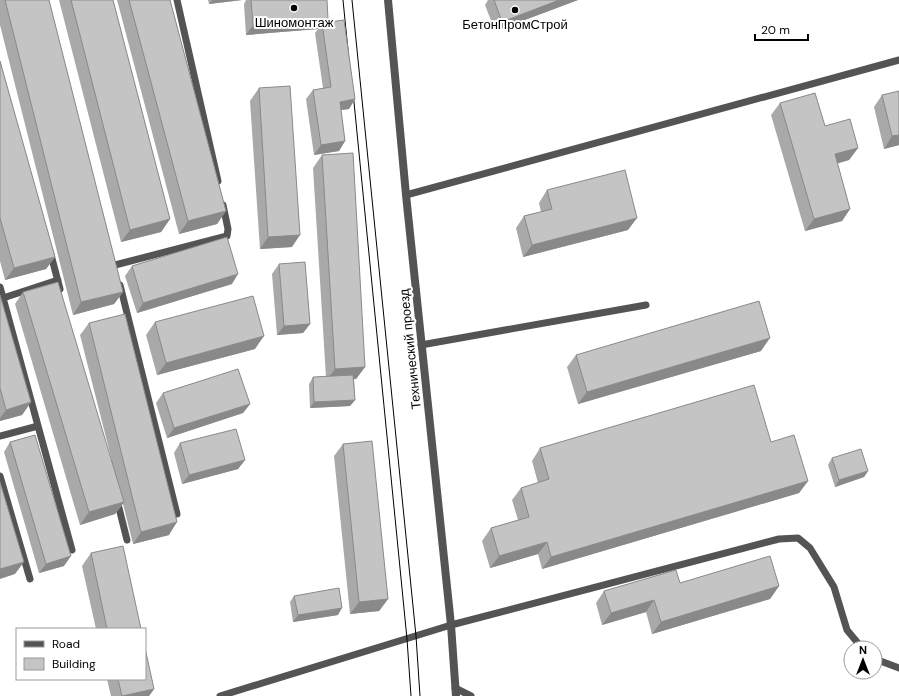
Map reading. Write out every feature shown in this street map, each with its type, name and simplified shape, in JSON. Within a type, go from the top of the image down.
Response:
[{"type":"street","name":"Технический проезд","points":[[388,0],[456,692]]},
{"type":"lane","points":[[178,0],[220,190]]},
{"type":"lane","points":[[406,195],[899,60]]},
{"type":"lane","points":[[117,273],[114,262],[227,236],[228,228],[221,198]]},
{"type":"lane","points":[[47,243],[62,296]]},
{"type":"lane","points":[[3,298],[58,280]]},
{"type":"lane","points":[[119,281],[177,514]]},
{"type":"lane","points":[[0,287],[72,550]]},
{"type":"lane","points":[[421,345],[646,306]]},
{"type":"lane","points":[[0,436],[38,426]]},
{"type":"lane","points":[[0,476],[30,579]]},
{"type":"lane","points":[[115,494],[127,540]]},
{"type":"lane","points":[[220,696],[450,625],[779,539],[798,538],[810,548],[834,587],[847,630],[855,640]]},
{"type":"lane","points":[[883,662],[899,668]]},
{"type":"lane","points":[[456,692],[471,696]]},
{"type":"building","points":[[5,0],[49,0],[123,292],[81,302]]},
{"type":"building","points":[[71,0],[113,0],[170,219],[130,230]]},
{"type":"building","points":[[129,0],[170,0],[226,211],[188,221]]},
{"type":"building","points":[[251,0],[327,0],[328,19],[253,25]]},
{"type":"building","points":[[494,0],[559,0],[502,22]]},
{"type":"building","points":[[344,20],[355,99],[340,102],[345,141],[321,145],[313,90],[331,87],[322,23]]},
{"type":"building","points":[[0,61],[55,257],[14,268],[0,218]]},
{"type":"building","points":[[290,86],[300,235],[268,237],[259,88]]},
{"type":"building","points":[[899,91],[899,135],[892,136],[882,95]]},
{"type":"building","points":[[815,93],[825,126],[850,119],[858,148],[835,154],[850,209],[814,219],[780,103]]},
{"type":"building","points":[[353,153],[365,367],[335,369],[322,155]]},
{"type":"building","points":[[625,170],[637,218],[532,245],[524,216],[552,209],[547,190]]},
{"type":"building","points":[[227,237],[238,274],[143,303],[132,266]]},
{"type":"building","points":[[305,262],[310,324],[284,326],[279,264]]},
{"type":"building","points":[[58,282],[124,502],[89,512],[23,292]]},
{"type":"building","points":[[0,295],[31,402],[6,410],[0,388]]},
{"type":"building","points":[[253,296],[264,336],[166,363],[155,322]]},
{"type":"building","points":[[759,301],[770,338],[587,392],[576,355]]},
{"type":"building","points":[[125,314],[177,522],[141,532],[89,323]]},
{"type":"building","points":[[238,369],[250,404],[174,428],[163,393]]},
{"type":"building","points":[[353,375],[355,400],[314,402],[313,377]]},
{"type":"building","points":[[754,385],[771,442],[794,435],[808,481],[551,557],[547,542],[499,556],[491,528],[529,517],[521,488],[549,479],[540,448]]},
{"type":"building","points":[[236,429],[245,460],[189,475],[180,443]]},
{"type":"building","points":[[35,435],[71,556],[46,564],[10,442]]},
{"type":"building","points":[[372,441],[388,599],[359,602],[343,444]]},
{"type":"building","points":[[861,449],[868,471],[839,480],[832,458]]},
{"type":"building","points":[[0,482],[24,562],[0,569]]},
{"type":"building","points":[[123,546],[141,628],[107,628],[91,553]]},
{"type":"building","points":[[770,556],[779,586],[661,622],[654,600],[611,613],[604,591],[676,570],[680,583]]},
{"type":"building","points":[[339,588],[342,608],[298,615],[294,596]]},
{"type":"building","points":[[146,653],[154,689],[122,696],[118,680],[146,680]]},
{"type":"tram line","points":[[343,0],[350,70]]},
{"type":"tram line","points":[[352,0],[416,636],[420,696]]},
{"type":"tram line","points":[[353,92],[407,639],[411,696]]},
{"type":"place","name":"Шиномонтаж","points":[[294,8]]},
{"type":"place","name":"БетонПромСтрой","points":[[515,10]]}]
